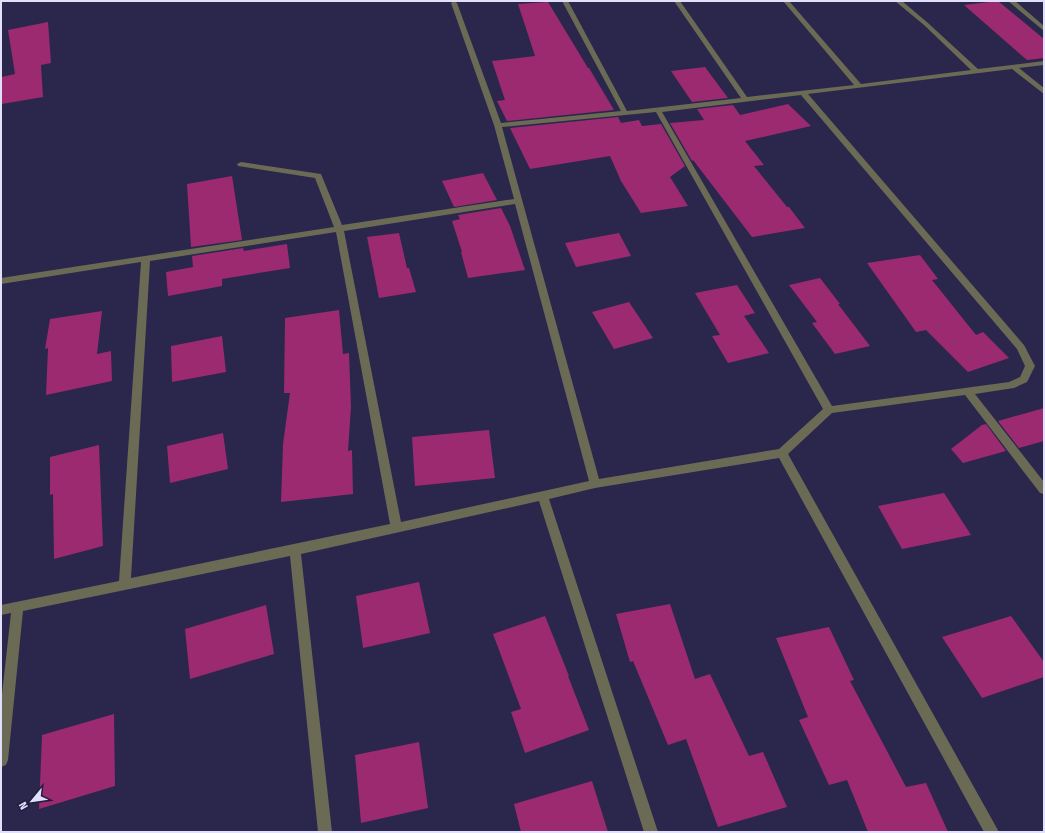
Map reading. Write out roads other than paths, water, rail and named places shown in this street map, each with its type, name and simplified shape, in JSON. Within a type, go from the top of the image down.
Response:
[{"type":"street","points":[[565,1],[625,113]]},
{"type":"street","points":[[677,1],[745,99]]},
{"type":"street","points":[[786,1],[859,86]]},
{"type":"street","points":[[898,1],[926,24],[977,72]]},
{"type":"street","points":[[1011,1],[1044,29]]},
{"type":"street","points":[[454,3],[498,125],[517,200],[595,484]]},
{"type":"street","points":[[498,125],[658,110],[1044,63]]},
{"type":"street","points":[[1014,66],[1044,92]]},
{"type":"street","points":[[1,610],[18,608],[125,584],[295,550],[595,484],[782,453],[829,410],[1012,385],[1024,379],[1030,366],[1021,347],[803,93]]},
{"type":"street","points":[[658,110],[829,410]]},
{"type":"street","points":[[241,164],[318,176],[338,228],[396,527]]},
{"type":"street","points":[[1,281],[517,200]]},
{"type":"street","points":[[125,584],[146,258]]},
{"type":"street","points":[[967,391],[1044,490]]},
{"type":"street","points":[[782,453],[992,832]]},
{"type":"street","points":[[542,495],[652,832]]},
{"type":"street","points":[[295,550],[325,832]]},
{"type":"street","points":[[1,760],[18,608]]}]
